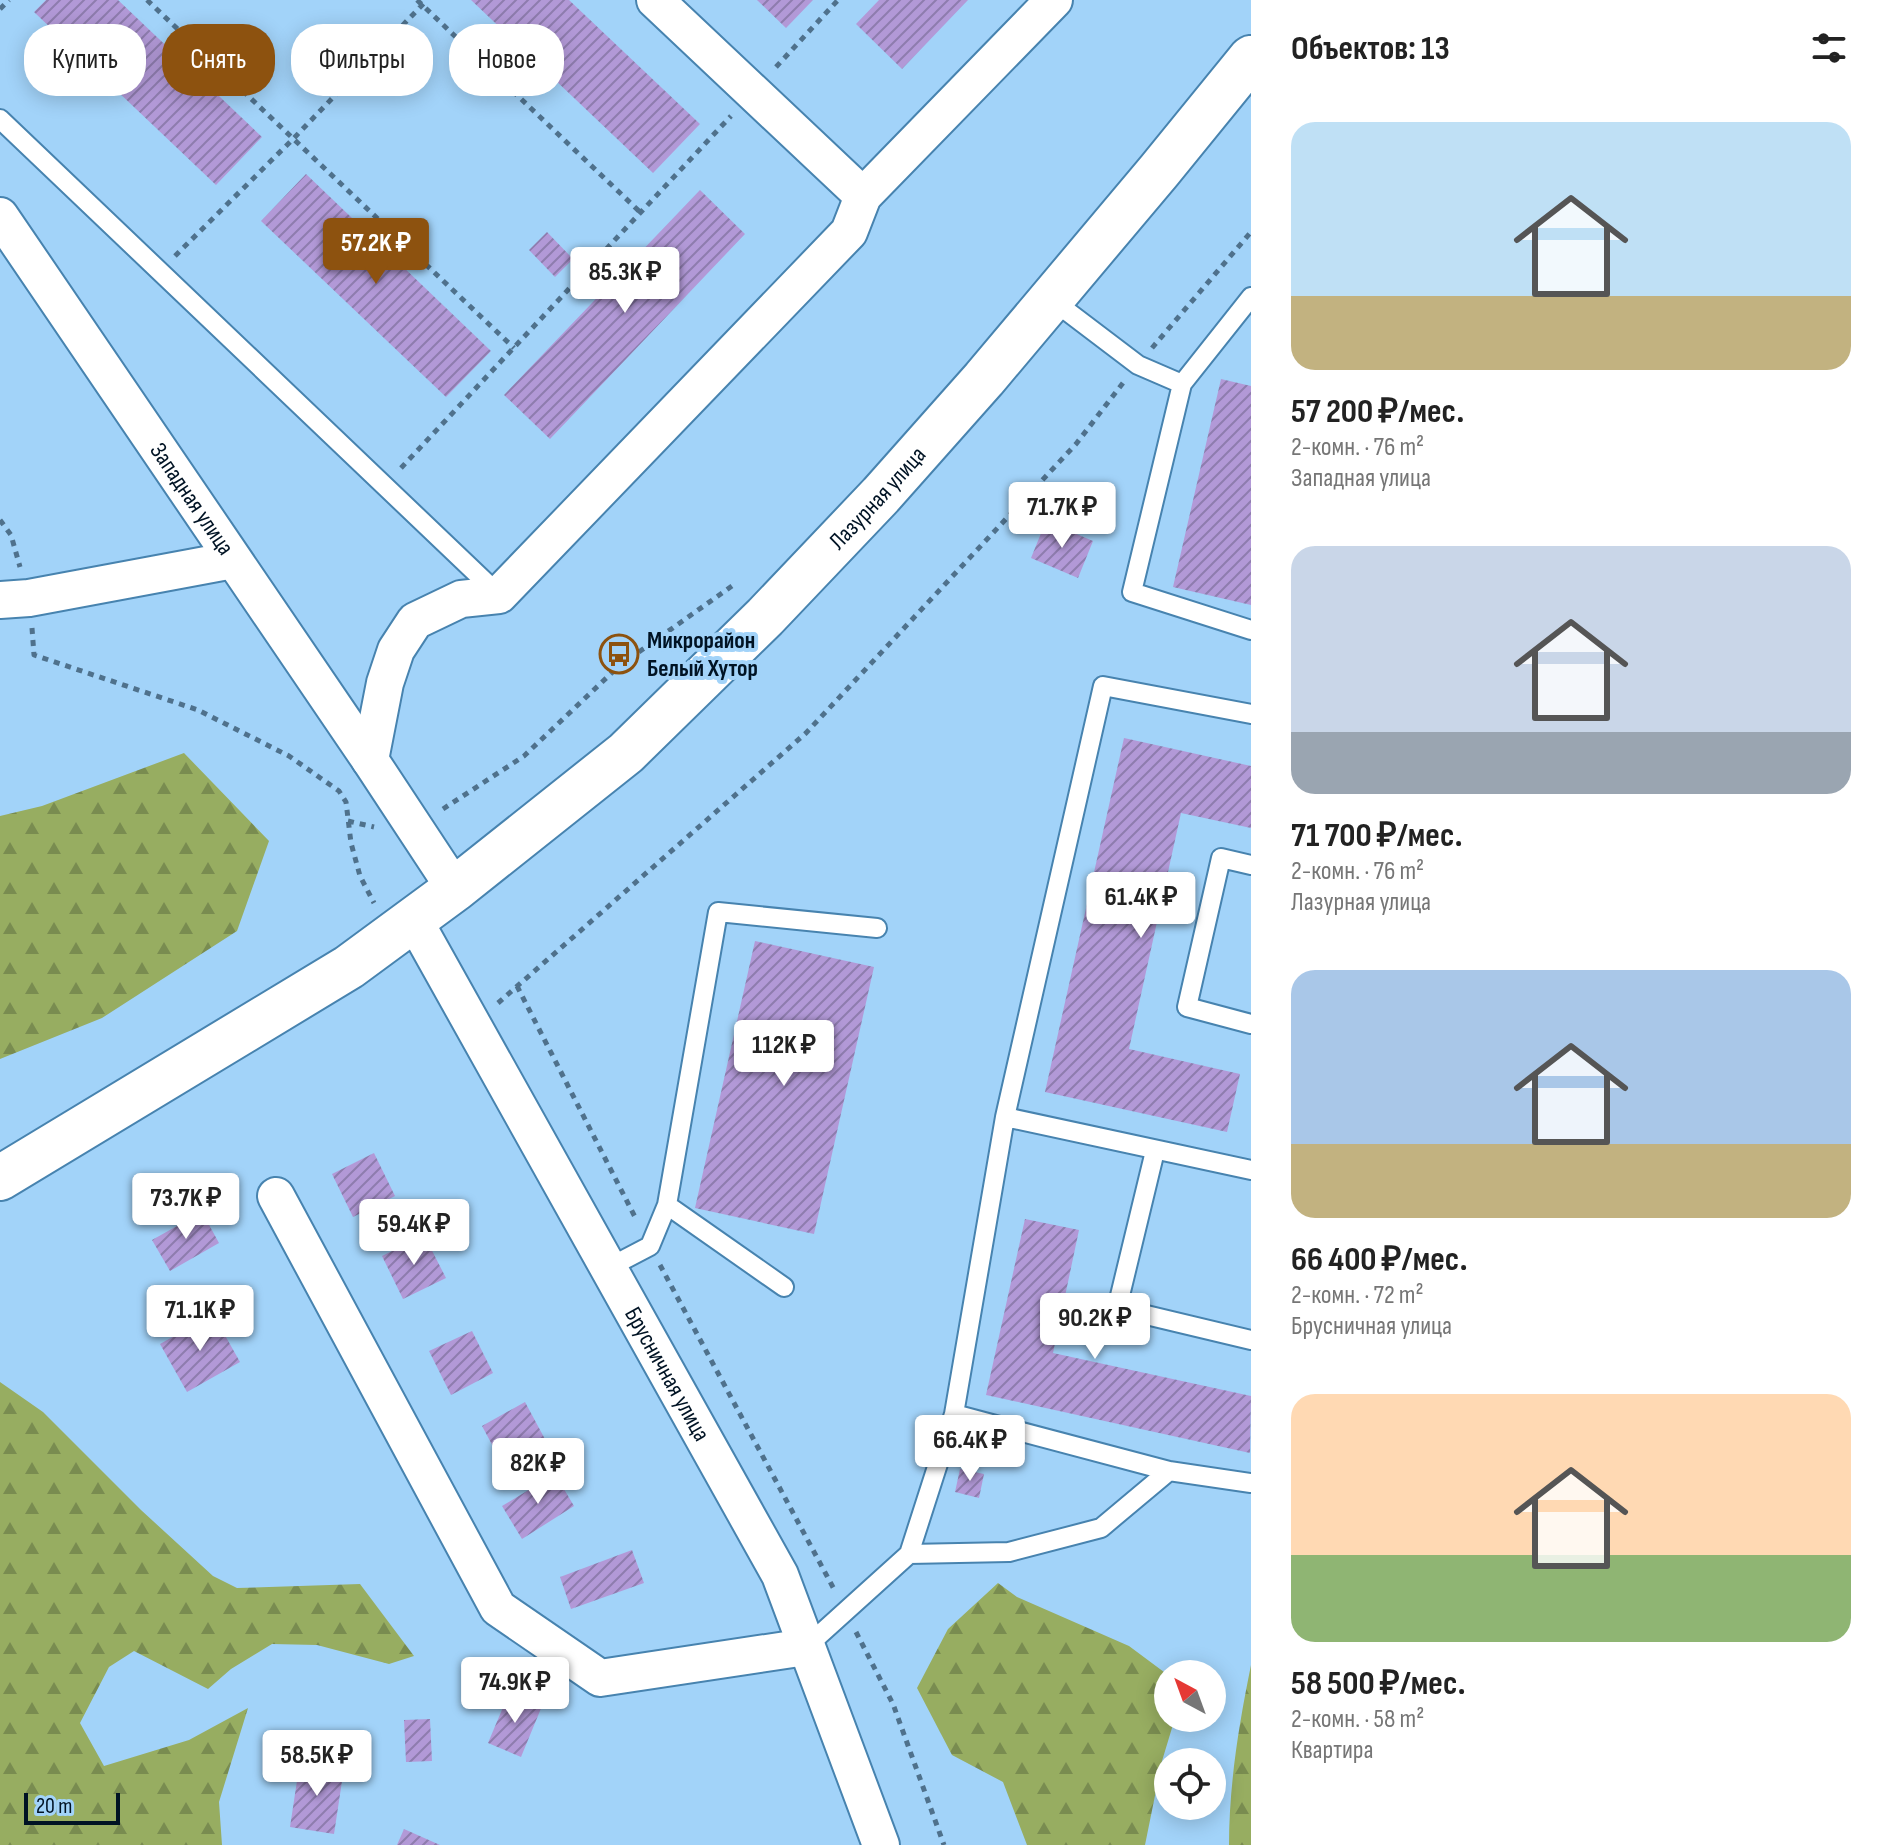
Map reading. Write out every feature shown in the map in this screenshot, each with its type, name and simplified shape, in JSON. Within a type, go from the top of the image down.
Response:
[{"type":"street","points":[[655,0],[863,196]]},
{"type":"street","points":[[377,771],[385,683],[396,650],[415,621],[461,599],[499,595],[849,232],[863,196],[1054,0]]},
{"type":"street","name":"Лазурная улица","points":[[0,1178],[349,967],[455,889],[626,753],[765,617],[881,495],[984,379],[1251,58]]},
{"type":"street","name":"Западная улица","points":[[0,216],[455,889]]},
{"type":"street","points":[[14,599],[233,560]]},
{"type":"street","name":"Брусничная улица","points":[[402,928],[473,1025],[780,1575],[881,1845]]},
{"type":"street","points":[[276,1196],[498,1608],[600,1678],[806,1647]]},
{"type":"lane","points":[[0,119],[499,595]]},
{"type":"lane","points":[[1251,297],[1182,384],[1132,592],[1251,630]]},
{"type":"lane","points":[[1051,299],[1138,365],[1182,384]]},
{"type":"lane","points":[[806,1647],[909,1554],[954,1414],[1005,1117],[1103,686],[1251,714]]},
{"type":"lane","points":[[1251,865],[1221,858],[1187,1007],[1251,1024]]},
{"type":"lane","points":[[608,1268],[650,1246],[667,1205],[718,912],[877,928]]},
{"type":"lane","points":[[1005,1117],[1251,1170]]},
{"type":"lane","points":[[1155,1151],[1117,1308],[1251,1340]]},
{"type":"lane","points":[[667,1205],[784,1287]]},
{"type":"lane","points":[[954,1414],[1169,1471],[1251,1483]]},
{"type":"lane","points":[[909,1554],[1009,1552],[1101,1528],[1169,1471]]},
{"type":"path","points":[[0,9],[9,0]]},
{"type":"path","points":[[147,0],[514,348]]},
{"type":"path","points":[[384,486],[838,0]]},
{"type":"path","points":[[160,272],[293,139],[422,2],[640,212]]},
{"type":"path","points":[[473,1025],[806,733],[1076,444],[1138,365],[1251,232]]},
{"type":"path","points":[[0,520],[11,535],[14,599],[34,655],[198,710],[289,756],[339,791],[346,802],[351,843],[360,876],[402,928]]},
{"type":"path","points":[[348,821],[378,828],[415,828],[524,756],[619,666],[732,586]]},
{"type":"path","points":[[517,986],[650,1246],[893,1704],[944,1845]]},
{"type":"green space","points":[[184,753],[269,841],[237,931],[102,1018],[0,1059],[0,816],[42,806]]},
{"type":"green space","points":[[0,1382],[43,1412],[141,1510],[213,1576],[237,1588],[360,1584],[414,1656],[389,1664],[317,1645],[272,1644],[231,1669],[208,1689],[134,1651],[109,1667],[80,1723],[104,1766],[189,1740],[248,1708],[219,1802],[222,1845],[0,1845]]},
{"type":"green space","points":[[998,1583],[1017,1597],[1129,1646],[1154,1665],[1154,1732],[1171,1732],[1166,1748],[1154,1748],[1154,1801],[1145,1845],[1027,1845],[1003,1782],[952,1755],[917,1688],[948,1629]]},
{"type":"green space","points":[[1251,1665],[1251,1845],[1229,1845],[1236,1755]]},
{"type":"building","points":[[46,0],[118,0],[143,24],[47,24],[34,12]]},
{"type":"building","points":[[471,0],[569,0],[700,124],[653,173],[564,88],[564,24],[496,24]]},
{"type":"building","points":[[757,0],[813,0],[786,28]]},
{"type":"building","points":[[879,0],[968,0],[902,69],[856,24]]},
{"type":"building","points":[[146,27],[162,42],[162,96],[219,96],[262,137],[216,185],[122,96],[146,96]]},
{"type":"building","points":[[306,174],[491,351],[446,397],[261,221]]},
{"type":"building","points":[[700,190],[745,234],[550,439],[504,395]]},
{"type":"building","points":[[547,232],[573,259],[555,277],[529,250]]},
{"type":"building","points":[[1221,379],[1251,386],[1251,605],[1173,587]]},
{"type":"building","points":[[1046,521],[1093,541],[1078,578],[1031,558]]},
{"type":"building","points":[[1124,738],[1251,766],[1251,828],[1181,813],[1129,1049],[1240,1074],[1227,1132],[1045,1092]]},
{"type":"building","points":[[755,941],[874,967],[814,1234],[695,1208]]},
{"type":"building","points":[[374,1153],[395,1196],[353,1217],[332,1174]]},
{"type":"building","points":[[202,1212],[219,1243],[170,1271],[152,1240]]},
{"type":"building","points":[[1025,1219],[1079,1230],[1053,1353],[1251,1396],[1250,1453],[986,1395]]},
{"type":"building","points":[[424,1235],[446,1278],[403,1299],[382,1256]]},
{"type":"building","points":[[213,1314],[240,1362],[187,1392],[160,1344]]},
{"type":"building","points":[[472,1331],[493,1373],[451,1395],[429,1351]]},
{"type":"building","points":[[525,1402],[546,1441],[503,1465],[482,1426]]},
{"type":"building","points":[[960,1469],[984,1474],[979,1498],[955,1492]]},
{"type":"building","points":[[555,1474],[574,1506],[522,1539],[502,1506]]},
{"type":"building","points":[[632,1550],[644,1583],[571,1609],[560,1577]]},
{"type":"building","points":[[509,1693],[542,1706],[521,1757],[488,1743]]},
{"type":"building","points":[[430,1719],[432,1761],[406,1762],[404,1720]]},
{"type":"building","points":[[300,1761],[344,1768],[334,1834],[290,1827]]},
{"type":"building","points":[[404,1829],[440,1845],[397,1845]]},
{"type":"place","name":"Микрорайон Белый Хутор","points":[[619,654]]}]
